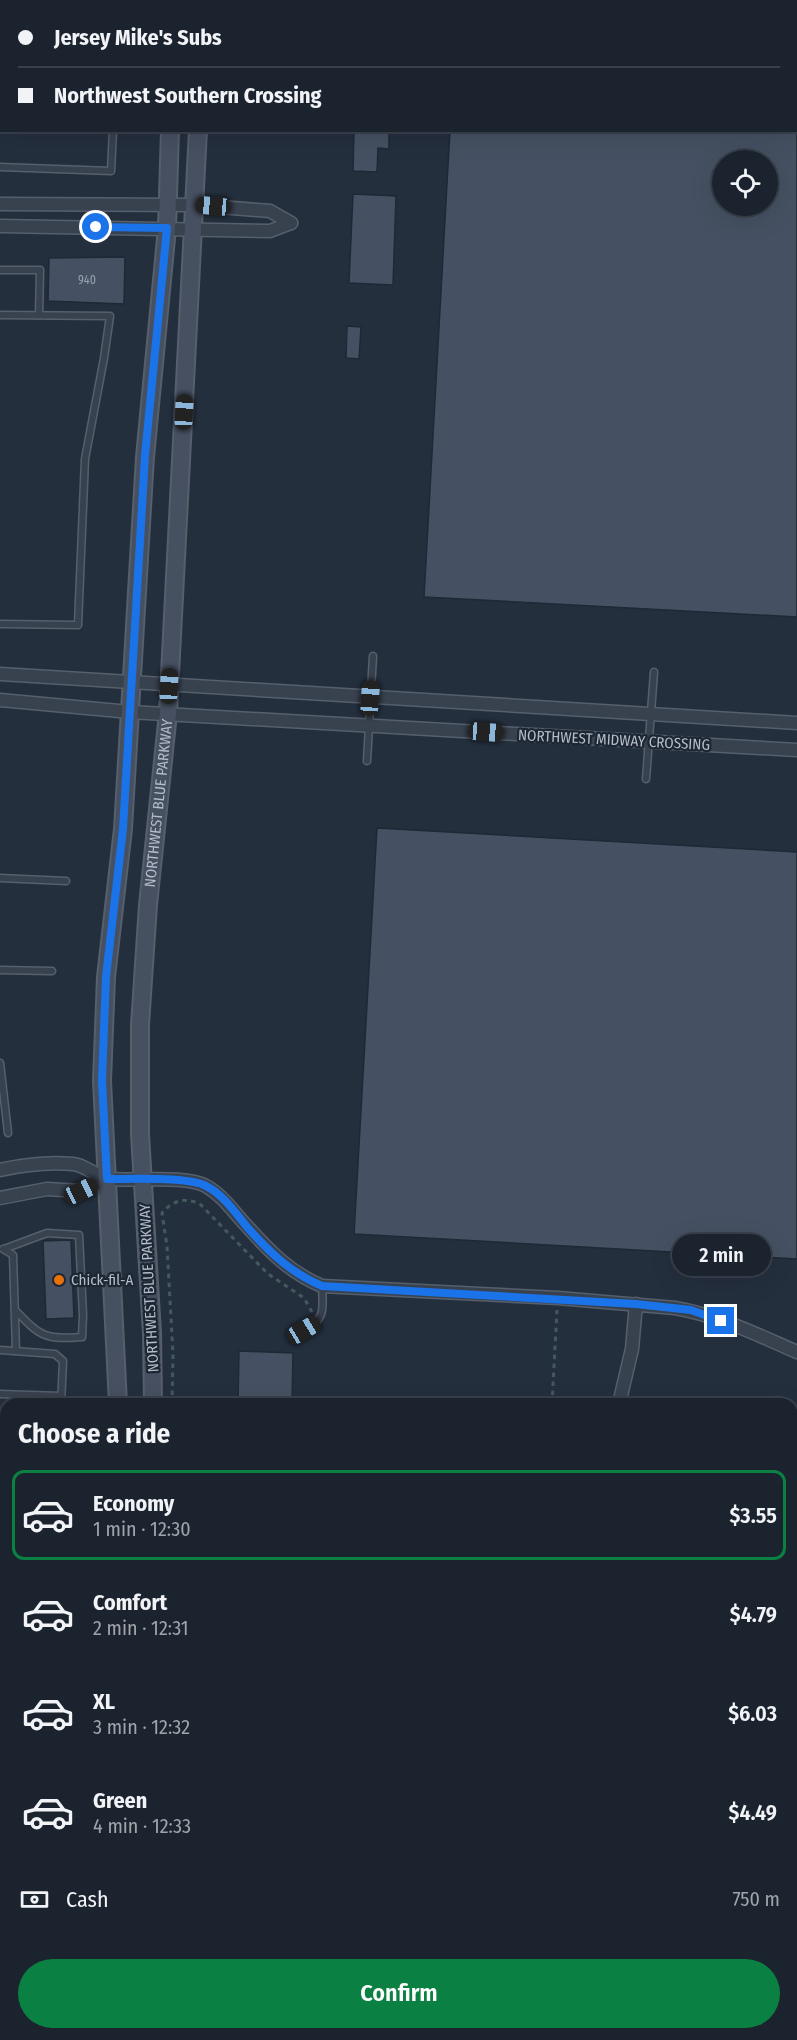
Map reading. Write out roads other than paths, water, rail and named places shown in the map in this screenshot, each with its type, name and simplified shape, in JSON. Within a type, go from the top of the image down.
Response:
[{"type":"street","points":[[118,1398],[102,1081],[106,977],[123,829],[145,456],[167,228],[170,132]]},
{"type":"street","name":"NORTHWEST BLUE PARKWAY","points":[[153,1398],[152,1333],[140,1134],[140,1025],[148,905],[168,713],[198,132]]},
{"type":"street","points":[[0,204],[194,205],[270,211],[291,223],[270,231],[0,226]]},
{"type":"street","name":"NORTHWEST MIDWAY CROSSING","points":[[0,674],[797,723]]},
{"type":"street","name":"NORTHWEST MIDWAY CROSSING","points":[[0,700],[130,712],[797,750]]},
{"type":"street","points":[[0,1170],[14,1167],[75,1164],[107,1179],[190,1181],[205,1185],[225,1201],[285,1266],[305,1279],[322,1286],[558,1298],[691,1310],[797,1352]]},
{"type":"street","points":[[0,1198],[47,1189],[81,1191],[107,1179]]},
{"type":"street","points":[[620,1398],[632,1349],[636,1304]]},
{"type":"lane","points":[[0,167],[111,171],[113,132]]},
{"type":"lane","points":[[0,270],[40,270],[39,315]]},
{"type":"lane","points":[[0,315],[110,316],[85,459],[78,625],[0,624]]},
{"type":"lane","points":[[367,761],[373,656]]},
{"type":"lane","points":[[646,778],[654,672]]},
{"type":"lane","points":[[0,878],[66,881]]},
{"type":"lane","points":[[0,970],[52,971]]},
{"type":"lane","points":[[0,1063],[8,1133]]},
{"type":"lane","points":[[2,1250],[47,1233],[79,1235],[82,1337],[56,1339],[37,1333],[15,1310]]},
{"type":"lane","points":[[2,1250],[13,1255],[16,1351]]},
{"type":"lane","points":[[304,1330],[318,1321],[323,1314],[322,1286]]},
{"type":"lane","points":[[0,1350],[56,1354],[63,1361],[61,1396],[0,1394]]},
{"type":"place","name":"Chick-fil-A","points":[[59,1280]]}]
